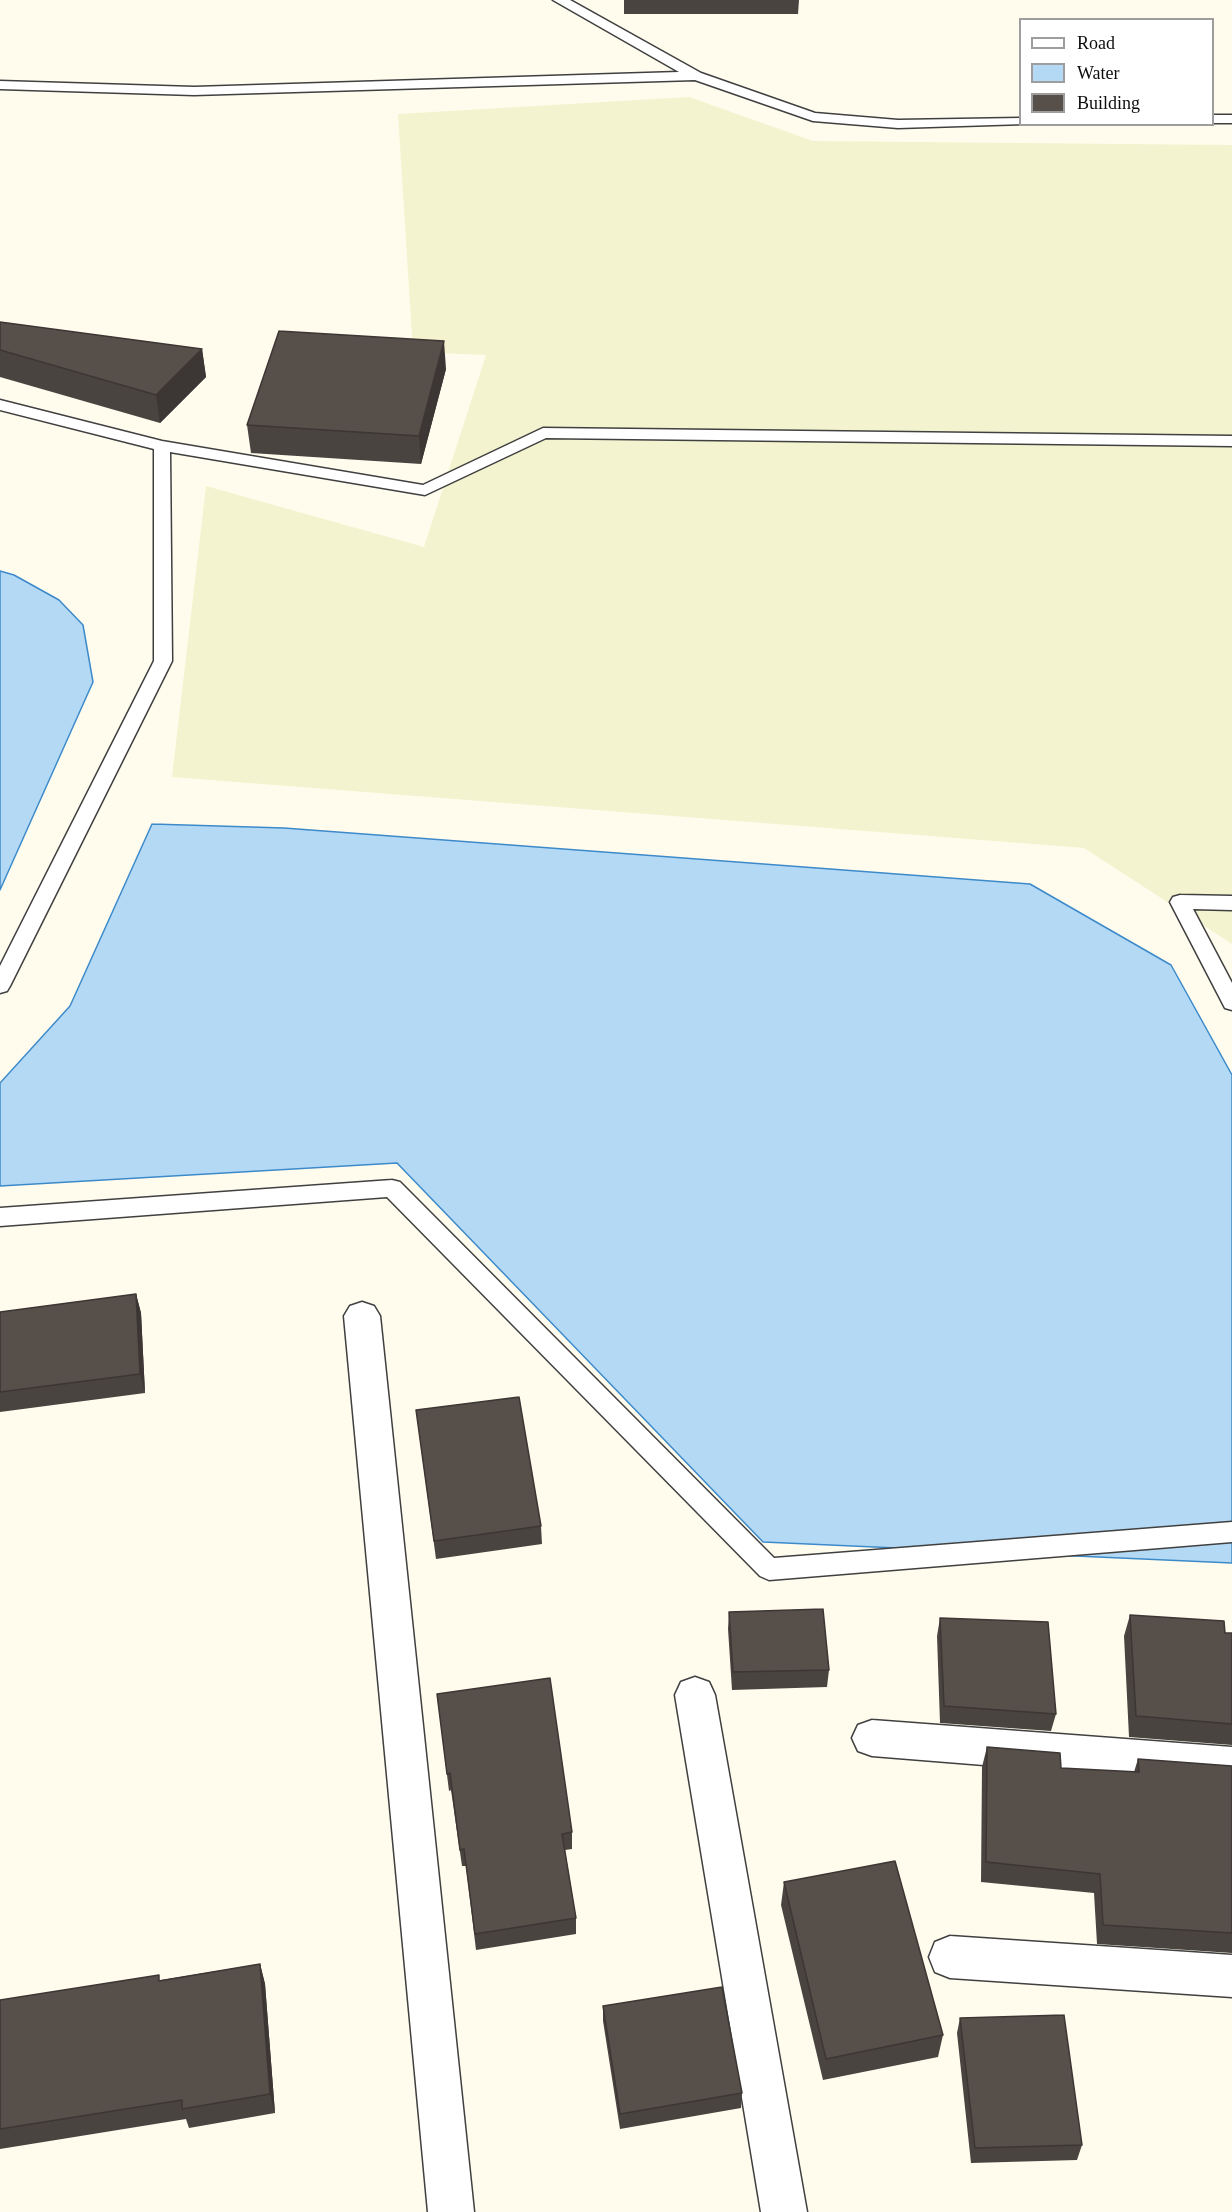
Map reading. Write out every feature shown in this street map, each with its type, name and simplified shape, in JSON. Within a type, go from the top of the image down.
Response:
[{"type":"street","points":[[362,1316],[451,2212]]},
{"type":"street","points":[[695,1695],[784,2212]]},
{"type":"street","points":[[873,1738],[1232,1766]]},
{"type":"street","points":[[950,1957],[1232,1976]]},
{"type":"lane","points":[[560,0],[696,76],[813,117],[898,124],[1019,122]]},
{"type":"lane","points":[[0,85],[194,91],[696,76]]},
{"type":"lane","points":[[1214,119],[1232,119]]},
{"type":"lane","points":[[0,405],[162,446],[425,490],[543,433],[1232,441]]},
{"type":"lane","points":[[0,986],[163,661],[162,446]]},
{"type":"lane","points":[[1232,903],[1180,902],[1232,1003]]},
{"type":"lane","points":[[0,1217],[392,1188],[769,1569],[1232,1532]]},
{"type":"green space","points":[[689,97],[813,141],[1232,145],[1232,944],[1084,848],[172,777],[206,486],[424,547],[486,355],[413,352],[398,114]]},
{"type":"water","points":[[0,571],[14,575],[59,600],[83,625],[93,682],[0,890]]},
{"type":"water","points":[[152,824],[284,828],[1030,884],[1171,965],[1232,1075],[1232,1563],[763,1542],[397,1163],[0,1186],[0,1083],[70,1006]]},
{"type":"building","points":[[0,322],[202,349],[156,395],[0,350]]},
{"type":"building","points":[[279,331],[444,341],[419,436],[247,425]]},
{"type":"building","points":[[136,1294],[140,1374],[0,1392],[0,1312]]},
{"type":"building","points":[[519,1397],[541,1526],[434,1541],[416,1410]]},
{"type":"building","points":[[823,1609],[829,1670],[733,1672],[729,1612]]},
{"type":"building","points":[[1130,1615],[1224,1621],[1225,1633],[1232,1633],[1232,1724],[1136,1716]]},
{"type":"building","points":[[940,1618],[1048,1622],[1056,1714],[944,1706]]},
{"type":"building","points":[[550,1678],[572,1832],[562,1834],[576,1918],[475,1934],[464,1849],[460,1850],[450,1773],[447,1774],[437,1694]]},
{"type":"building","points":[[987,1747],[1060,1753],[1061,1768],[1139,1772],[1138,1759],[1232,1766],[1232,1933],[1103,1925],[1100,1874],[986,1862]]},
{"type":"building","points":[[895,1861],[943,2035],[826,2059],[784,1882]]},
{"type":"building","points":[[260,1964],[270,2094],[182,2109],[182,2100],[0,2129],[0,2000],[159,1975],[159,1981]]},
{"type":"building","points":[[722,1987],[742,2093],[620,2114],[603,2006]]},
{"type":"building","points":[[1064,2015],[1082,2145],[975,2148],[960,2018]]}]
